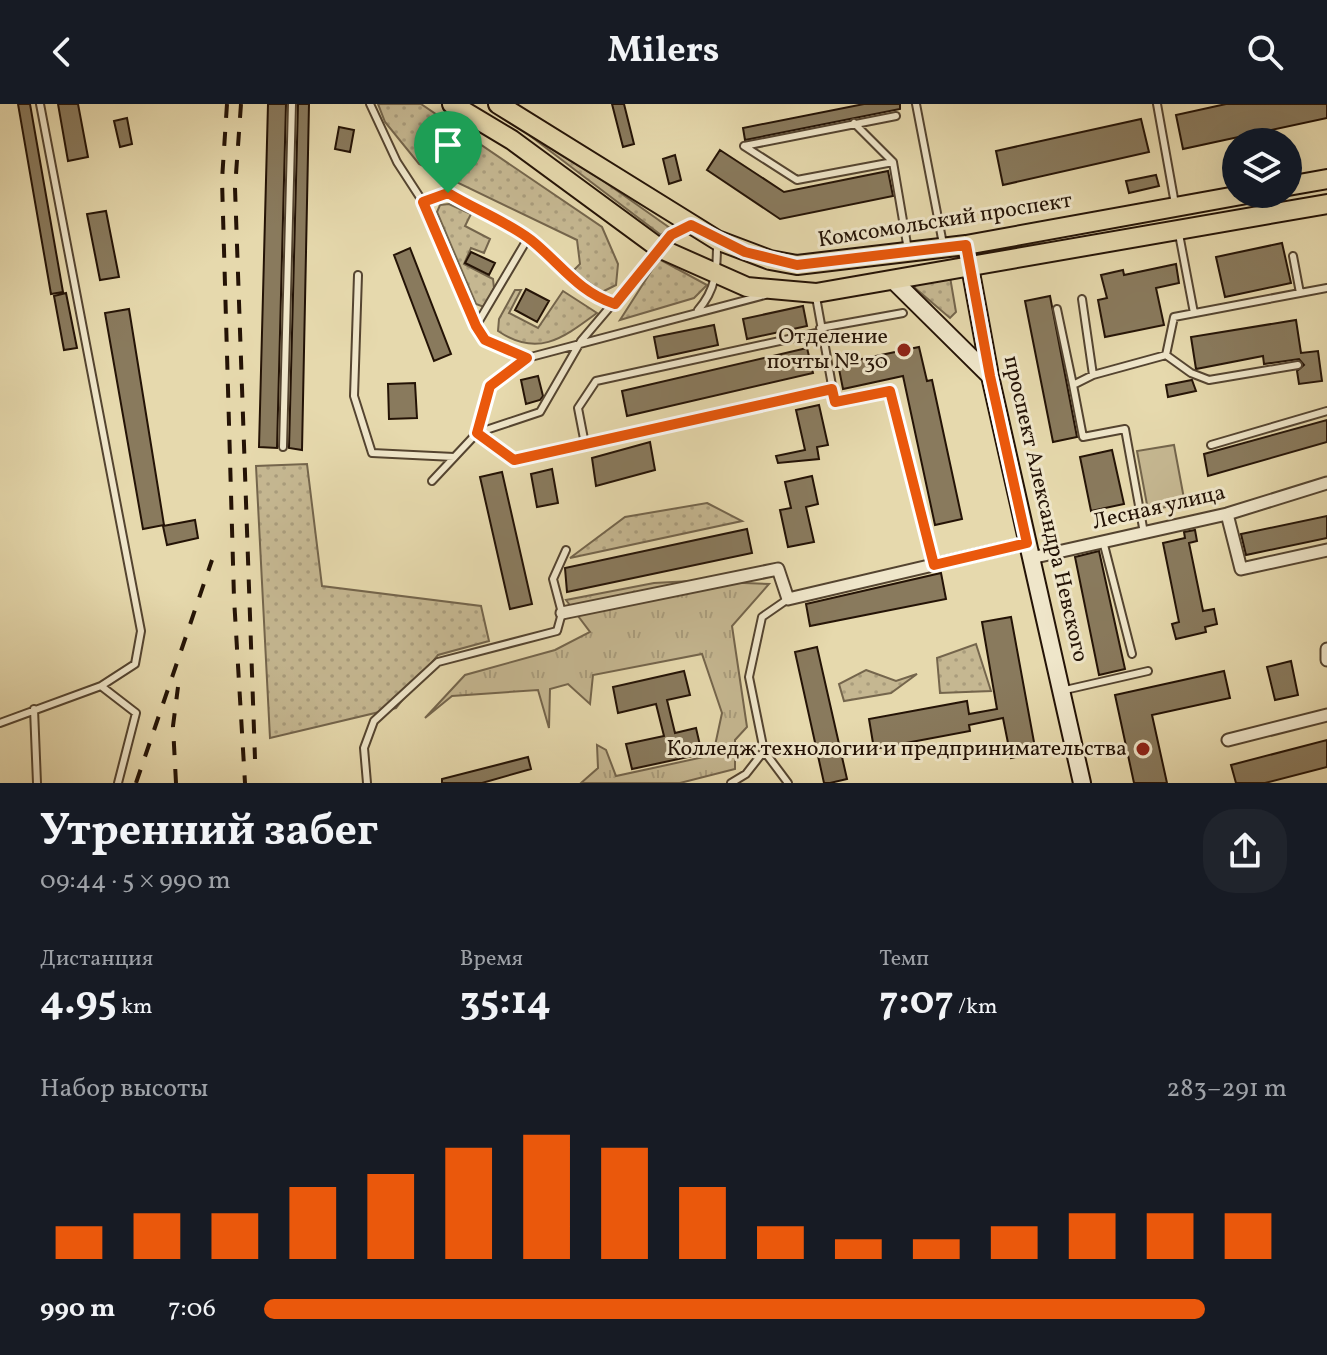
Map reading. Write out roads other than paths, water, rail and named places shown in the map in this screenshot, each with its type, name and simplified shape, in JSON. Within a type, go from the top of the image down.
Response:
[{"type":"main road","points":[[452,104],[512,140],[659,248],[747,287],[780,292],[816,293],[1327,204]]},
{"type":"main road","name":"Комсомольский проспект","points":[[498,104],[717,240],[770,260],[797,265],[966,245],[1222,199]]},
{"type":"main road","points":[[1302,183],[1327,179]]},
{"type":"main road","name":"проспект Александра Невского","points":[[966,245],[990,376],[1082,783]]},
{"type":"main road","points":[[893,280],[990,376]]},
{"type":"street","name":"Лесная улица","points":[[788,599],[934,565],[1144,533],[1227,514],[1327,483]]},
{"type":"street","points":[[1227,514],[1241,569],[1327,550]]},
{"type":"street","points":[[562,613],[778,569],[788,599]]},
{"type":"street","points":[[1327,649],[1327,660]]},
{"type":"street","points":[[1228,740],[1327,715]]},
{"type":"lane","points":[[0,723],[101,686],[135,664],[141,631],[40,104]]},
{"type":"lane","points":[[283,447],[292,104]]},
{"type":"lane","points":[[370,104],[397,162],[423,202],[476,326],[485,340],[527,358]]},
{"type":"lane","points":[[916,104],[944,248]]},
{"type":"lane","points":[[1157,104],[1176,207]]},
{"type":"lane","points":[[893,162],[797,180],[744,146],[896,116]]},
{"type":"lane","points":[[854,123],[893,162],[908,253]]},
{"type":"lane","points":[[423,202],[448,193],[528,238],[583,289],[594,297],[615,304]]},
{"type":"lane","points":[[432,481],[477,433],[540,412],[581,341],[671,235],[691,225]]},
{"type":"lane","points":[[1178,231],[1194,313]]},
{"type":"lane","points":[[476,326],[528,238]]},
{"type":"lane","points":[[698,310],[708,299],[717,276],[717,240]]},
{"type":"lane","points":[[1293,256],[1300,293]]},
{"type":"lane","points":[[358,275],[354,396],[372,453],[454,457]]},
{"type":"lane","points":[[1166,355],[1174,317],[1327,288]]},
{"type":"lane","points":[[477,433],[490,386],[527,358],[698,310],[780,292]]},
{"type":"lane","points":[[816,293],[835,402],[890,391],[934,565]]},
{"type":"lane","points":[[1082,299],[1093,375]]},
{"type":"lane","points":[[1057,309],[1083,437],[1125,429],[1144,533]]},
{"type":"lane","points":[[585,444],[578,408],[596,381],[903,313]]},
{"type":"lane","points":[[1073,385],[1093,375],[1166,355]]},
{"type":"lane","points":[[1166,355],[1191,373],[1209,380],[1298,365]]},
{"type":"lane","points":[[477,433],[514,460],[832,389]]},
{"type":"lane","points":[[1211,445],[1327,411]]},
{"type":"lane","points":[[1103,541],[1132,654]]},
{"type":"lane","points":[[367,783],[364,748],[374,721],[438,662],[557,631],[562,613],[553,579],[566,550]]},
{"type":"lane","points":[[788,599],[762,617],[749,677],[764,751],[788,783]]},
{"type":"lane","points":[[1061,691],[1148,671]]},
{"type":"lane","points":[[101,686],[136,713],[118,783]]},
{"type":"lane","points":[[34,709],[37,783]]},
{"type":"lane","points":[[731,783],[746,774],[764,751]]},
{"type":"railway","points":[[227,104],[222,180],[234,598],[245,783]]},
{"type":"railway","points":[[241,104],[235,188],[255,759]]},
{"type":"railway","points":[[136,783],[212,560]]},
{"type":"railway","points":[[176,783],[173,726],[178,687]]},
{"type":"place","name":"Отделение почты № 30","points":[[904,350]]},
{"type":"place","name":"Колледж технологии и предпринимательства","points":[[1143,749]]}]
